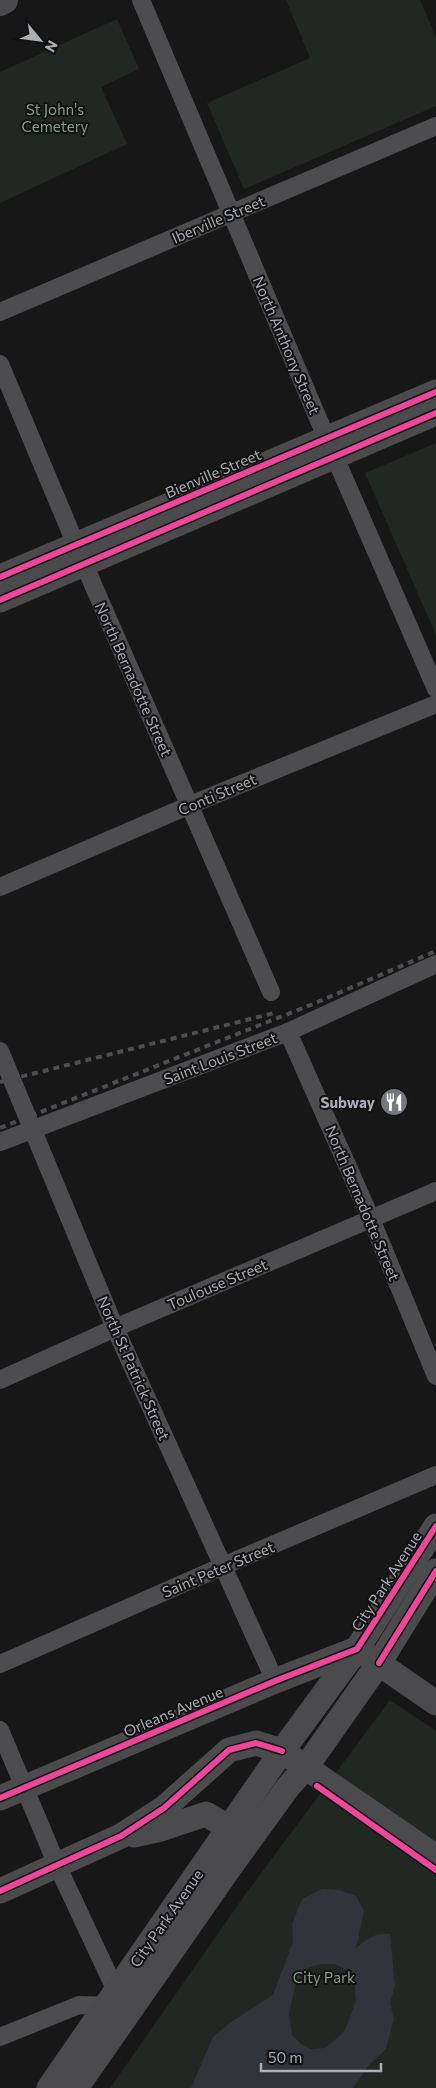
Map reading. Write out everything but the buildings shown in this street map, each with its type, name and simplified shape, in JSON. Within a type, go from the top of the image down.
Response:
[{"type":"main road","points":[[0,2],[4,0]]},
{"type":"street","name":"North Anthony Street","points":[[141,0],[330,447],[436,689]]},
{"type":"street","name":"Iberville Street","points":[[0,312],[436,126]]},
{"type":"street","name":"North Bernadotte Street","points":[[0,364],[79,555],[190,805],[270,992]]},
{"type":"street","name":"Bienville Street","points":[[0,600],[79,555],[330,447],[436,392]]},
{"type":"street","name":"Bienville Street","points":[[330,447],[436,413]]},
{"type":"street","name":"Bienville Street","points":[[0,577],[79,555]]},
{"type":"street","name":"Conti Street","points":[[0,887],[190,805],[436,704]]},
{"type":"street","name":"Saint Louis Street","points":[[0,1142],[288,1032],[436,964]]},
{"type":"street","name":"North Bernadotte Street","points":[[288,1032],[371,1219],[436,1376]]},
{"type":"street","name":"North St Patrick Street","points":[[0,1051],[115,1328],[275,1681]]},
{"type":"street","name":"Toulouse Street","points":[[0,1380],[115,1328],[436,1190]]},
{"type":"street","name":"Saint Peter Street","points":[[0,1664],[436,1475]]},
{"type":"street","name":"City Park Avenue","points":[[76,2088],[118,2002],[229,1828],[282,1751],[351,1657],[436,1526]]},
{"type":"street","name":"City Park Avenue","points":[[49,2088],[230,1867],[288,1787],[306,1767],[379,1663],[436,1571]]},
{"type":"street","points":[[306,1767],[315,1728],[351,1657],[379,1663],[436,1703]]},
{"type":"street","name":"Orleans Avenue","points":[[0,1798],[275,1681],[351,1657]]},
{"type":"street","points":[[0,1730],[118,2002],[79,2005],[0,2037]]},
{"type":"street","points":[[0,1891],[121,1836],[164,1808],[229,1750],[256,1743],[282,1751],[436,1857]]},
{"type":"street","points":[[121,1836],[144,1834],[206,1814],[229,1828]]},
{"type":"green space","points":[[286,0],[420,0],[436,37],[436,106],[244,189],[207,103],[310,58]]},
{"type":"green space","name":"St John's Cemetery","points":[[117,19],[139,69],[101,87],[127,144],[0,203],[0,72]]},
{"type":"green space","points":[[436,443],[436,635],[365,473]]},
{"type":"green space","name":"City Park","points":[[390,1700],[436,1731],[436,2088],[110,2088],[247,1892]]},
{"type":"shaded area","points":[[322,1889],[339,1890],[356,1896],[364,1911],[356,1948],[376,1935],[390,1934],[395,1986],[390,2003],[394,2019],[386,2049],[369,2065],[353,2088],[191,2088],[213,2037],[231,2022],[273,1995],[293,1942],[292,1924],[302,1899]],"holes":[[[320,1964],[335,1964],[348,1971],[354,1978],[356,2001],[344,2032],[325,2048],[311,2049],[301,2044],[292,2035],[289,2014],[296,1983],[308,1968]]]},
{"type":"railway","points":[[0,1128],[313,1004],[436,951]]},
{"type":"railway","points":[[0,1082],[274,1013]]},
{"type":"cycle path","points":[[0,577],[436,392]]},
{"type":"cycle path","points":[[0,600],[436,413]]},
{"type":"cycle path","points":[[0,1798],[275,1681],[357,1649],[436,1526]]},
{"type":"cycle path","points":[[379,1663],[436,1571]]},
{"type":"cycle path","points":[[0,1891],[121,1836],[164,1808],[229,1750],[256,1743],[282,1751]]},
{"type":"cycle path","points":[[317,1786],[436,1870]]},
{"type":"place","name":"Subway","points":[[394,1102]]}]
